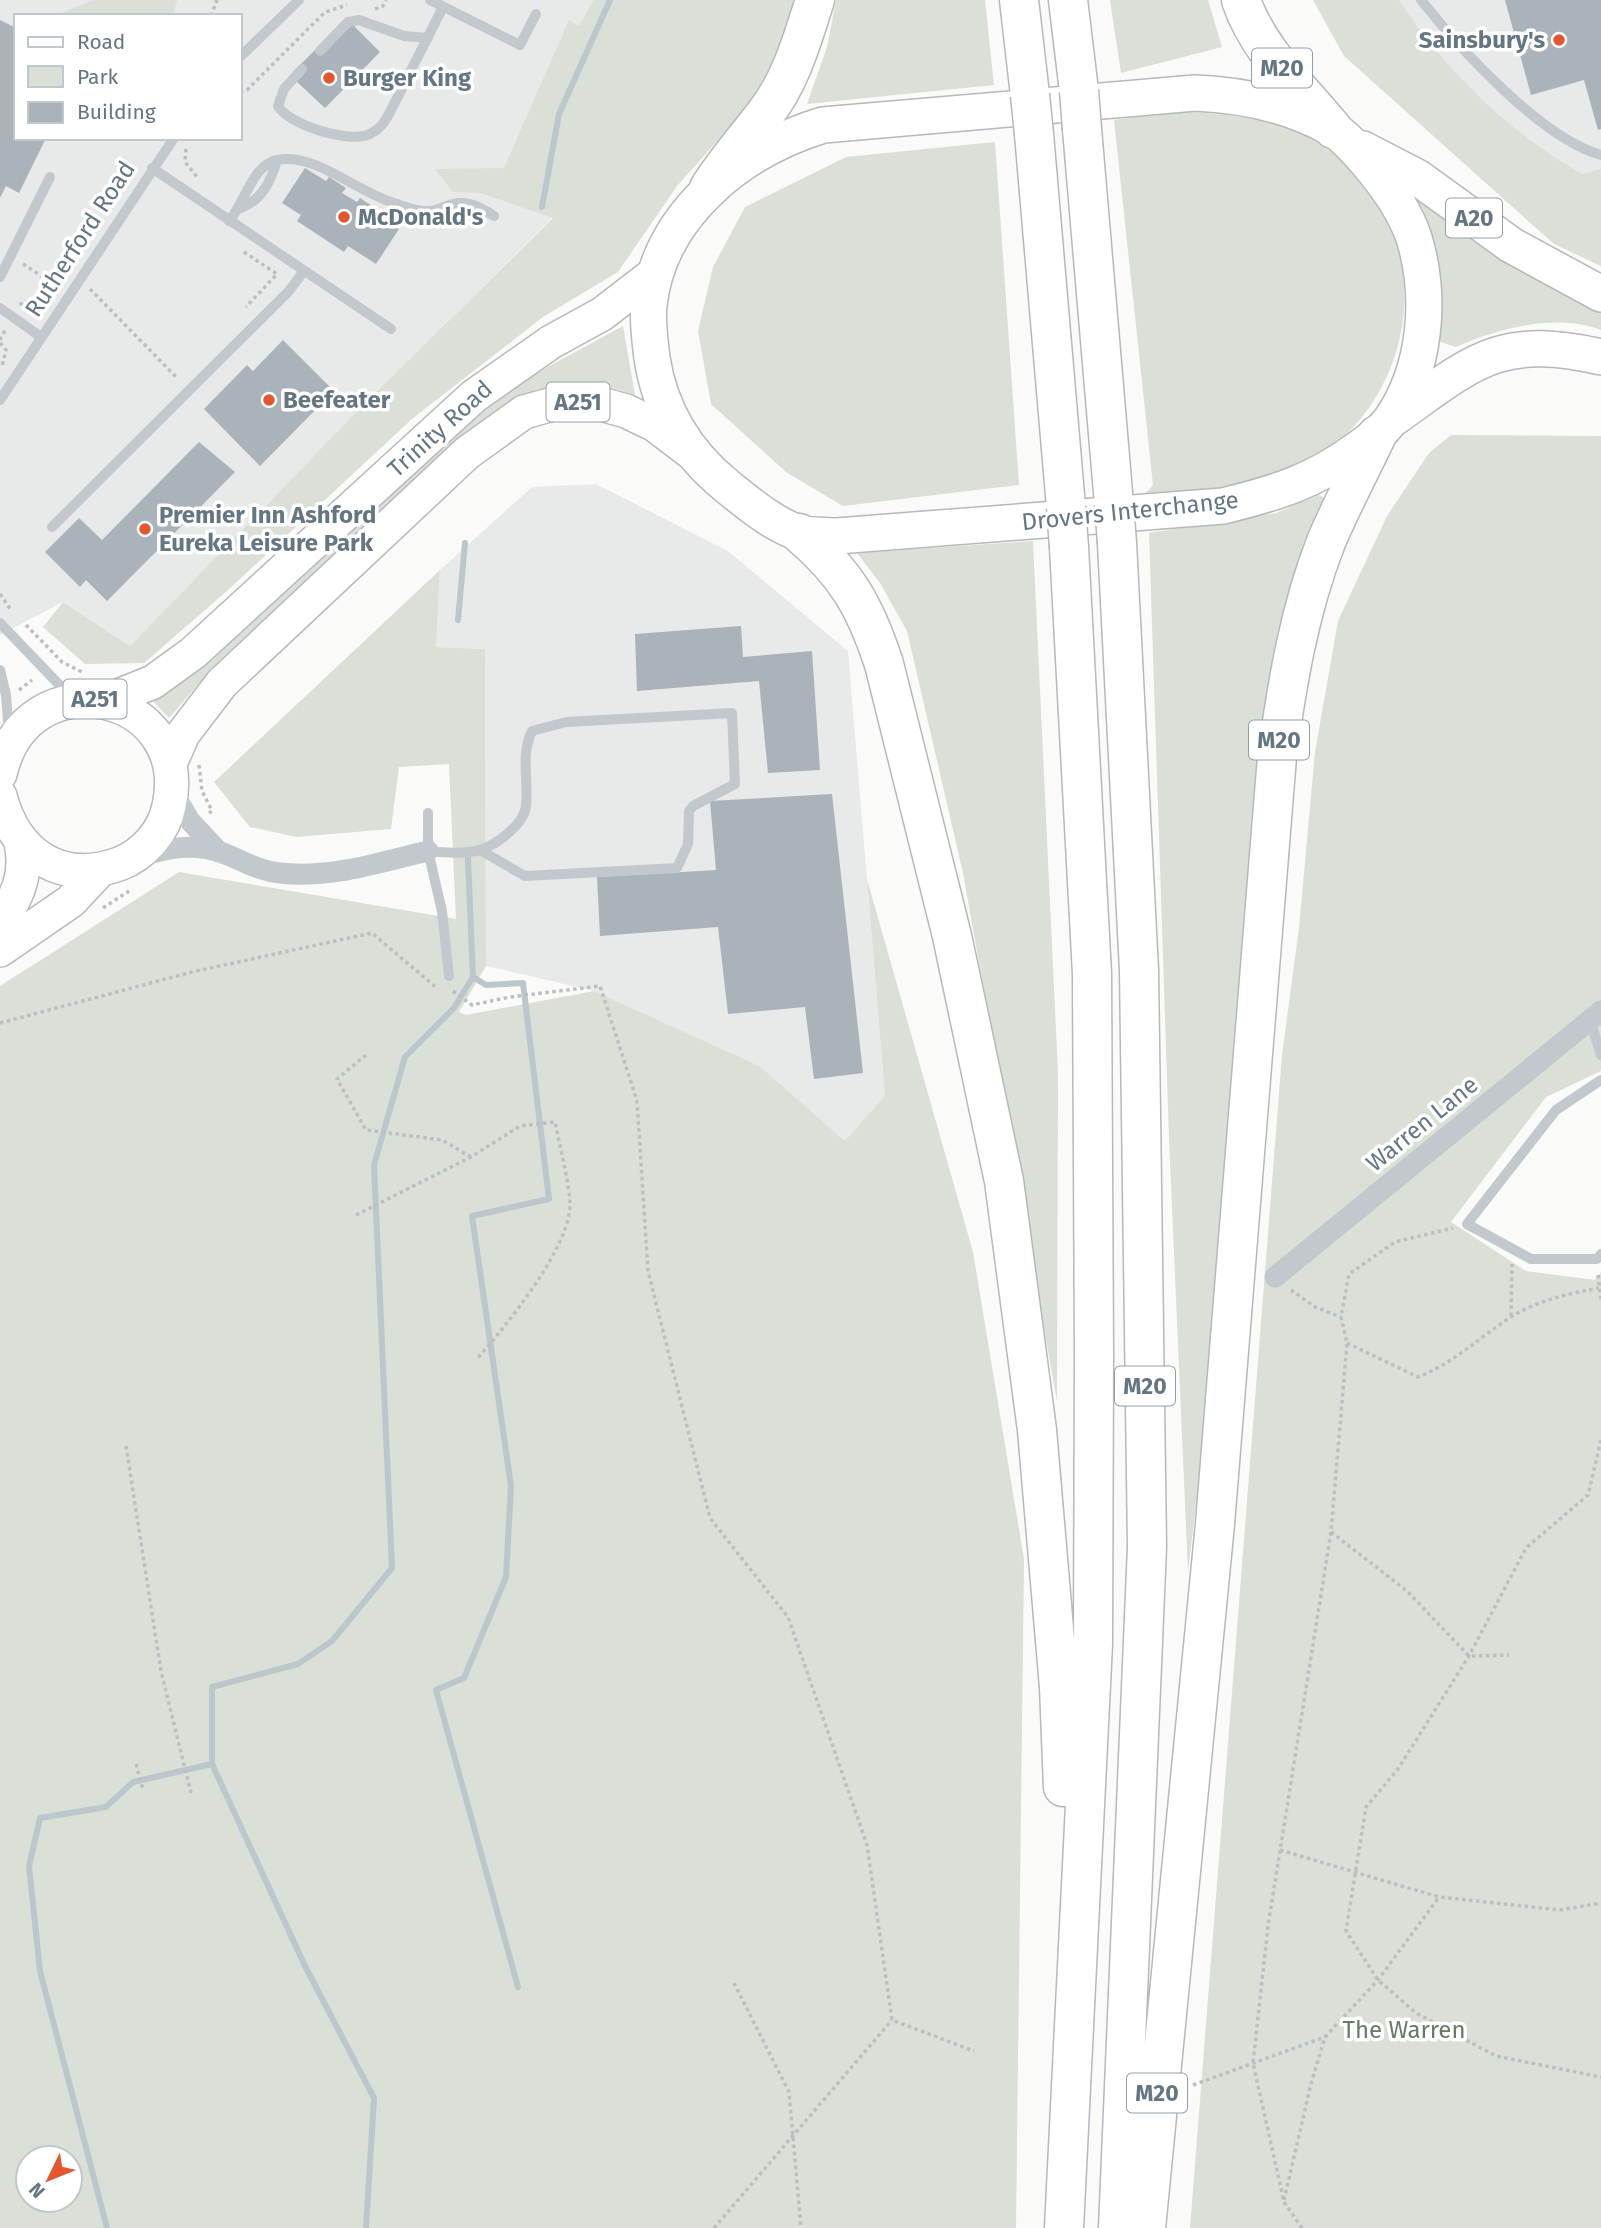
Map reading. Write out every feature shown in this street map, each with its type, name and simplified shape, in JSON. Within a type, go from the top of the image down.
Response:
[{"type":"highway","points":[[709,188],[726,160],[766,113],[783,85],[796,60],[815,0]]},
{"type":"highway","name":"M20","points":[[1019,0],[1034,134],[1069,547],[1092,974],[1093,1644],[1064,2228]]},
{"type":"highway","name":"M20","points":[[1068,0],[1079,91],[1117,543],[1139,970],[1147,1547],[1118,2228]]},
{"type":"highway","name":"M20","points":[[1241,0],[1245,13],[1267,50],[1340,135]]},
{"type":"highway","name":"Drovers Interchange","points":[[1195,93],[1240,95],[1299,114],[1340,135],[1376,173],[1397,204],[1414,237],[1423,286],[1423,340],[1412,375],[1384,428],[1326,472],[1281,492],[1223,506],[872,535],[799,533],[743,499],[691,452],[665,408],[656,380],[648,307],[654,274],[671,240],[709,188],[762,150],[790,135],[822,125],[1195,93]]},
{"type":"highway","name":"A20","points":[[1340,135],[1417,177],[1511,245],[1601,294]]},
{"type":"highway","points":[[1384,428],[1458,370],[1493,355],[1537,347],[1561,348],[1601,357]]},
{"type":"highway","name":"M20","points":[[1146,2228],[1215,1524],[1279,744],[1292,660],[1312,583],[1327,540],[1384,428]]},
{"type":"highway","name":"M20","points":[[799,533],[829,559],[849,583],[871,624],[884,664],[952,936],[1004,1181],[1037,1430],[1059,1687],[1075,1965]]},
{"type":"main road","name":"Trinity Road","points":[[106,701],[153,682],[193,653],[474,396],[551,342],[602,314],[654,274]]},
{"type":"main road","name":"Trinity Road","points":[[7,818],[44,861],[67,870],[99,871],[131,859],[157,835],[167,816],[171,778],[183,734],[222,683],[467,453],[524,412],[553,404],[601,404],[626,411],[656,425],[691,452]]},
{"type":"main road","name":"Trinity Road","points":[[5,758],[24,723],[44,709],[73,699],[106,701],[135,714],[154,731],[171,778]]},
{"type":"main road","name":"Trinity Road","points":[[0,924],[22,883],[26,863],[7,818]]},
{"type":"main road","name":"Trinity Road","points":[[0,950],[71,901],[99,871]]},
{"type":"street","points":[[171,778],[190,821],[219,852]]},
{"type":"street","points":[[131,859],[175,846],[219,852],[248,866],[278,873],[311,875],[428,850]]},
{"type":"street","name":"Warren Lane","points":[[1275,1277],[1595,1015]]},
{"type":"lane","points":[[242,55],[299,0]]},
{"type":"lane","points":[[430,0],[520,45],[536,14]]},
{"type":"lane","points":[[1421,0],[1443,27],[1512,98],[1577,146],[1601,155]]},
{"type":"lane","points":[[302,69],[284,89],[278,106],[284,115],[296,123],[354,138],[369,135],[382,127],[443,6]]},
{"type":"lane","points":[[320,51],[348,22],[359,20],[404,36],[428,38]]},
{"type":"lane","name":"Rutherford Road","points":[[0,400],[173,140]]},
{"type":"lane","points":[[229,221],[241,208],[245,193],[263,165],[277,160],[306,159],[365,194],[397,204],[429,212],[456,202],[473,204],[494,216]]},
{"type":"lane","points":[[152,168],[391,329]]},
{"type":"lane","points":[[0,276],[50,177]]},
{"type":"lane","points":[[52,527],[289,290],[304,271]]},
{"type":"lane","points":[[0,308],[41,337]]},
{"type":"lane","points":[[0,623],[73,699]]},
{"type":"lane","points":[[0,670],[6,695],[5,758]]},
{"type":"lane","points":[[428,850],[453,854],[480,850],[515,827],[526,808],[526,743],[532,732],[566,722],[732,713],[735,784],[693,806],[689,811],[688,844],[677,868],[525,876],[480,850]]},
{"type":"lane","points":[[428,813],[428,850],[442,911],[449,976]]},
{"type":"lane","points":[[1595,1015],[1601,1055]]},
{"type":"lane","points":[[1599,1256],[1531,1259],[1467,1224],[1556,1110],[1601,1080]]},
{"type":"path","points":[[11,256],[62,289]]},
{"type":"path","points":[[80,279],[188,390]]},
{"type":"path","points":[[0,342],[6,350],[0,368]]},
{"type":"path","points":[[0,594],[14,613]]},
{"type":"path","points":[[19,619],[58,658]]},
{"type":"path","points":[[0,1023],[191,972],[372,933],[435,989],[452,991],[472,1005],[510,997],[600,986],[637,1101],[648,1271],[710,1518],[788,1617],[867,1845],[892,2020],[714,2228]]},
{"type":"path","points":[[366,1055],[337,1079],[366,1130],[442,1140],[471,1157]]},
{"type":"path","points":[[356,1215],[526,1126],[555,1122],[570,1205],[562,1230],[542,1273],[478,1357]]},
{"type":"path","points":[[1301,2228],[1284,2202],[1254,2063],[1268,1926],[1331,1532],[1347,1343],[1341,1317],[1349,1274],[1395,1242],[1467,1224]]},
{"type":"path","points":[[1511,1317],[1512,1248]]},
{"type":"path","points":[[1599,1256],[1601,1300]]},
{"type":"path","points":[[1275,1277],[1315,1307],[1341,1317]]},
{"type":"path","points":[[1347,1343],[1419,1377],[1446,1366],[1511,1317],[1552,1298],[1599,1288]]},
{"type":"path","points":[[1601,1440],[1588,1495],[1526,1548],[1469,1656],[1398,1769],[1366,1807],[1346,1931],[1378,1980],[1416,2013],[1496,2056],[1601,2077]]},
{"type":"path","points":[[125,1446],[161,1671],[191,1793]]},
{"type":"path","points":[[1331,1532],[1407,1591],[1469,1656],[1508,1655]]},
{"type":"path","points":[[137,1766],[143,1790]]},
{"type":"path","points":[[1280,1850],[1440,1897],[1560,1910],[1601,1903]]},
{"type":"path","points":[[1284,2202],[1311,2084],[1325,2037],[1378,1980],[1440,1897]]},
{"type":"path","points":[[734,1983],[789,2092],[801,2228]]},
{"type":"path","points":[[892,2020],[974,2051]]},
{"type":"path","points":[[1193,2085],[1325,2037]]},
{"type":"shaded area","points":[[0,0],[608,0],[553,217],[367,401],[130,646],[63,602],[0,635]]},
{"type":"shaded area","points":[[1339,0],[1601,0],[1601,218]]},
{"type":"shaded area","points":[[596,484],[728,551],[848,651],[885,1097],[845,1141],[758,1066],[594,991],[486,966],[485,649],[436,647],[440,570],[532,487]]},
{"type":"green space","points":[[93,0],[177,0],[174,14],[59,14]]},
{"type":"green space","points":[[594,0],[798,0],[763,90],[677,186],[618,272],[543,317],[413,418],[227,591],[144,663],[85,664],[43,627],[63,602],[130,646],[367,401],[553,218],[481,193],[453,192],[435,169],[504,168],[569,20],[579,26]]},
{"type":"green space","points":[[836,0],[985,0],[994,85],[807,104],[827,47]]},
{"type":"green space","points":[[1110,0],[1208,0],[1222,47],[1121,73]]},
{"type":"green space","points":[[1313,0],[1399,0],[1436,51],[1504,120],[1555,158],[1582,174],[1601,169],[1601,266],[1554,244],[1344,56]]},
{"type":"green space","points":[[1176,111],[1234,116],[1270,123],[1324,146],[1348,167],[1378,202],[1396,242],[1404,284],[1402,327],[1390,369],[1369,408],[1340,441],[1302,466],[1245,484],[1146,493],[1153,485],[1114,120]]},
{"type":"green space","points":[[995,142],[1019,485],[843,506],[786,472],[711,404],[698,331],[713,267],[745,207],[846,157]]},
{"type":"green space","points":[[1410,191],[1601,309],[1601,330],[1584,325],[1547,323],[1490,334],[1456,347],[1438,341],[1441,311],[1438,275],[1425,227]]},
{"type":"green space","points":[[623,326],[635,395],[610,387],[566,384],[526,395],[507,406],[467,434],[202,680],[169,718],[150,698],[460,426],[522,381]]},
{"type":"green space","name":"The Warren","points":[[1451,435],[1601,436],[1601,1071],[1546,1097],[1451,1222],[1526,1271],[1595,1280],[1601,1272],[1601,2228],[1190,2228],[1282,1055],[1299,928],[1315,752],[1338,621],[1387,516],[1429,453]]},
{"type":"green space","points":[[1319,495],[1332,502],[1310,548],[1188,1572],[1169,1138],[1149,533],[1276,513]]},
{"type":"green space","points":[[1033,541],[1058,1073],[1057,1401],[963,873],[907,631],[880,583],[857,553]]},
{"type":"green space","points":[[440,570],[436,647],[485,649],[486,966],[459,1012],[466,1015],[594,991],[759,1066],[845,1141],[885,1096],[867,879],[973,1252],[1024,1559],[1016,2228],[0,2228],[0,986],[179,872],[456,919],[449,764],[399,767],[391,829],[296,837],[250,827],[214,782]]},
{"type":"building","name":"Sainsbury's","points":[[1505,0],[1601,0],[1601,129],[1598,130],[1584,80],[1531,95]]},
{"type":"building","points":[[0,20],[14,27],[14,140],[45,140],[19,193],[6,186],[0,198]]},
{"type":"building","points":[[352,24],[380,52],[325,108],[296,81],[299,66],[317,48]]},
{"type":"building","name":"McDonald's","points":[[305,168],[326,181],[329,177],[346,188],[342,193],[357,202],[360,198],[390,218],[388,222],[399,229],[376,264],[348,246],[344,252],[297,221],[301,215],[282,203]]},
{"type":"building","name":"Beefeater","points":[[283,340],[334,391],[260,466],[204,409],[247,365],[253,371]]},
{"type":"building","name":"Premier Inn Ashford Eureka Leisure Park","points":[[199,442],[235,472],[107,601],[86,580],[80,587],[45,552],[79,518],[102,540]]},
{"type":"building","points":[[741,626],[743,657],[812,651],[820,770],[768,773],[759,681],[637,691],[635,634]]},
{"type":"building","points":[[832,794],[863,1073],[814,1079],[805,1007],[728,1014],[718,927],[600,936],[597,877],[716,870],[710,801]]},
{"type":"waterway","points":[[542,207],[559,114],[610,0]]},
{"type":"waterway","points":[[458,620],[465,543]]},
{"type":"waterway","points":[[366,2228],[374,2098],[305,1966],[212,1764],[212,1687],[298,1664],[332,1641],[392,1568],[374,1165],[405,1057],[454,1008],[473,977],[468,859]]},
{"type":"waterway","points":[[473,977],[486,985],[523,983],[549,1199],[472,1216],[511,1486],[506,1577],[464,1678],[436,1690],[518,1987]]},
{"type":"waterway","points":[[107,2228],[40,1971],[29,1866],[40,1818],[106,1807],[133,1782],[212,1764]]},
{"type":"place","name":"Sainsbury's","points":[[1559,40]]},
{"type":"place","name":"Burger King","points":[[329,78]]},
{"type":"place","name":"McDonald's","points":[[344,217]]},
{"type":"place","name":"Beefeater","points":[[269,400]]},
{"type":"place","name":"Premier Inn Ashford Eureka Leisure Park","points":[[145,529]]}]
